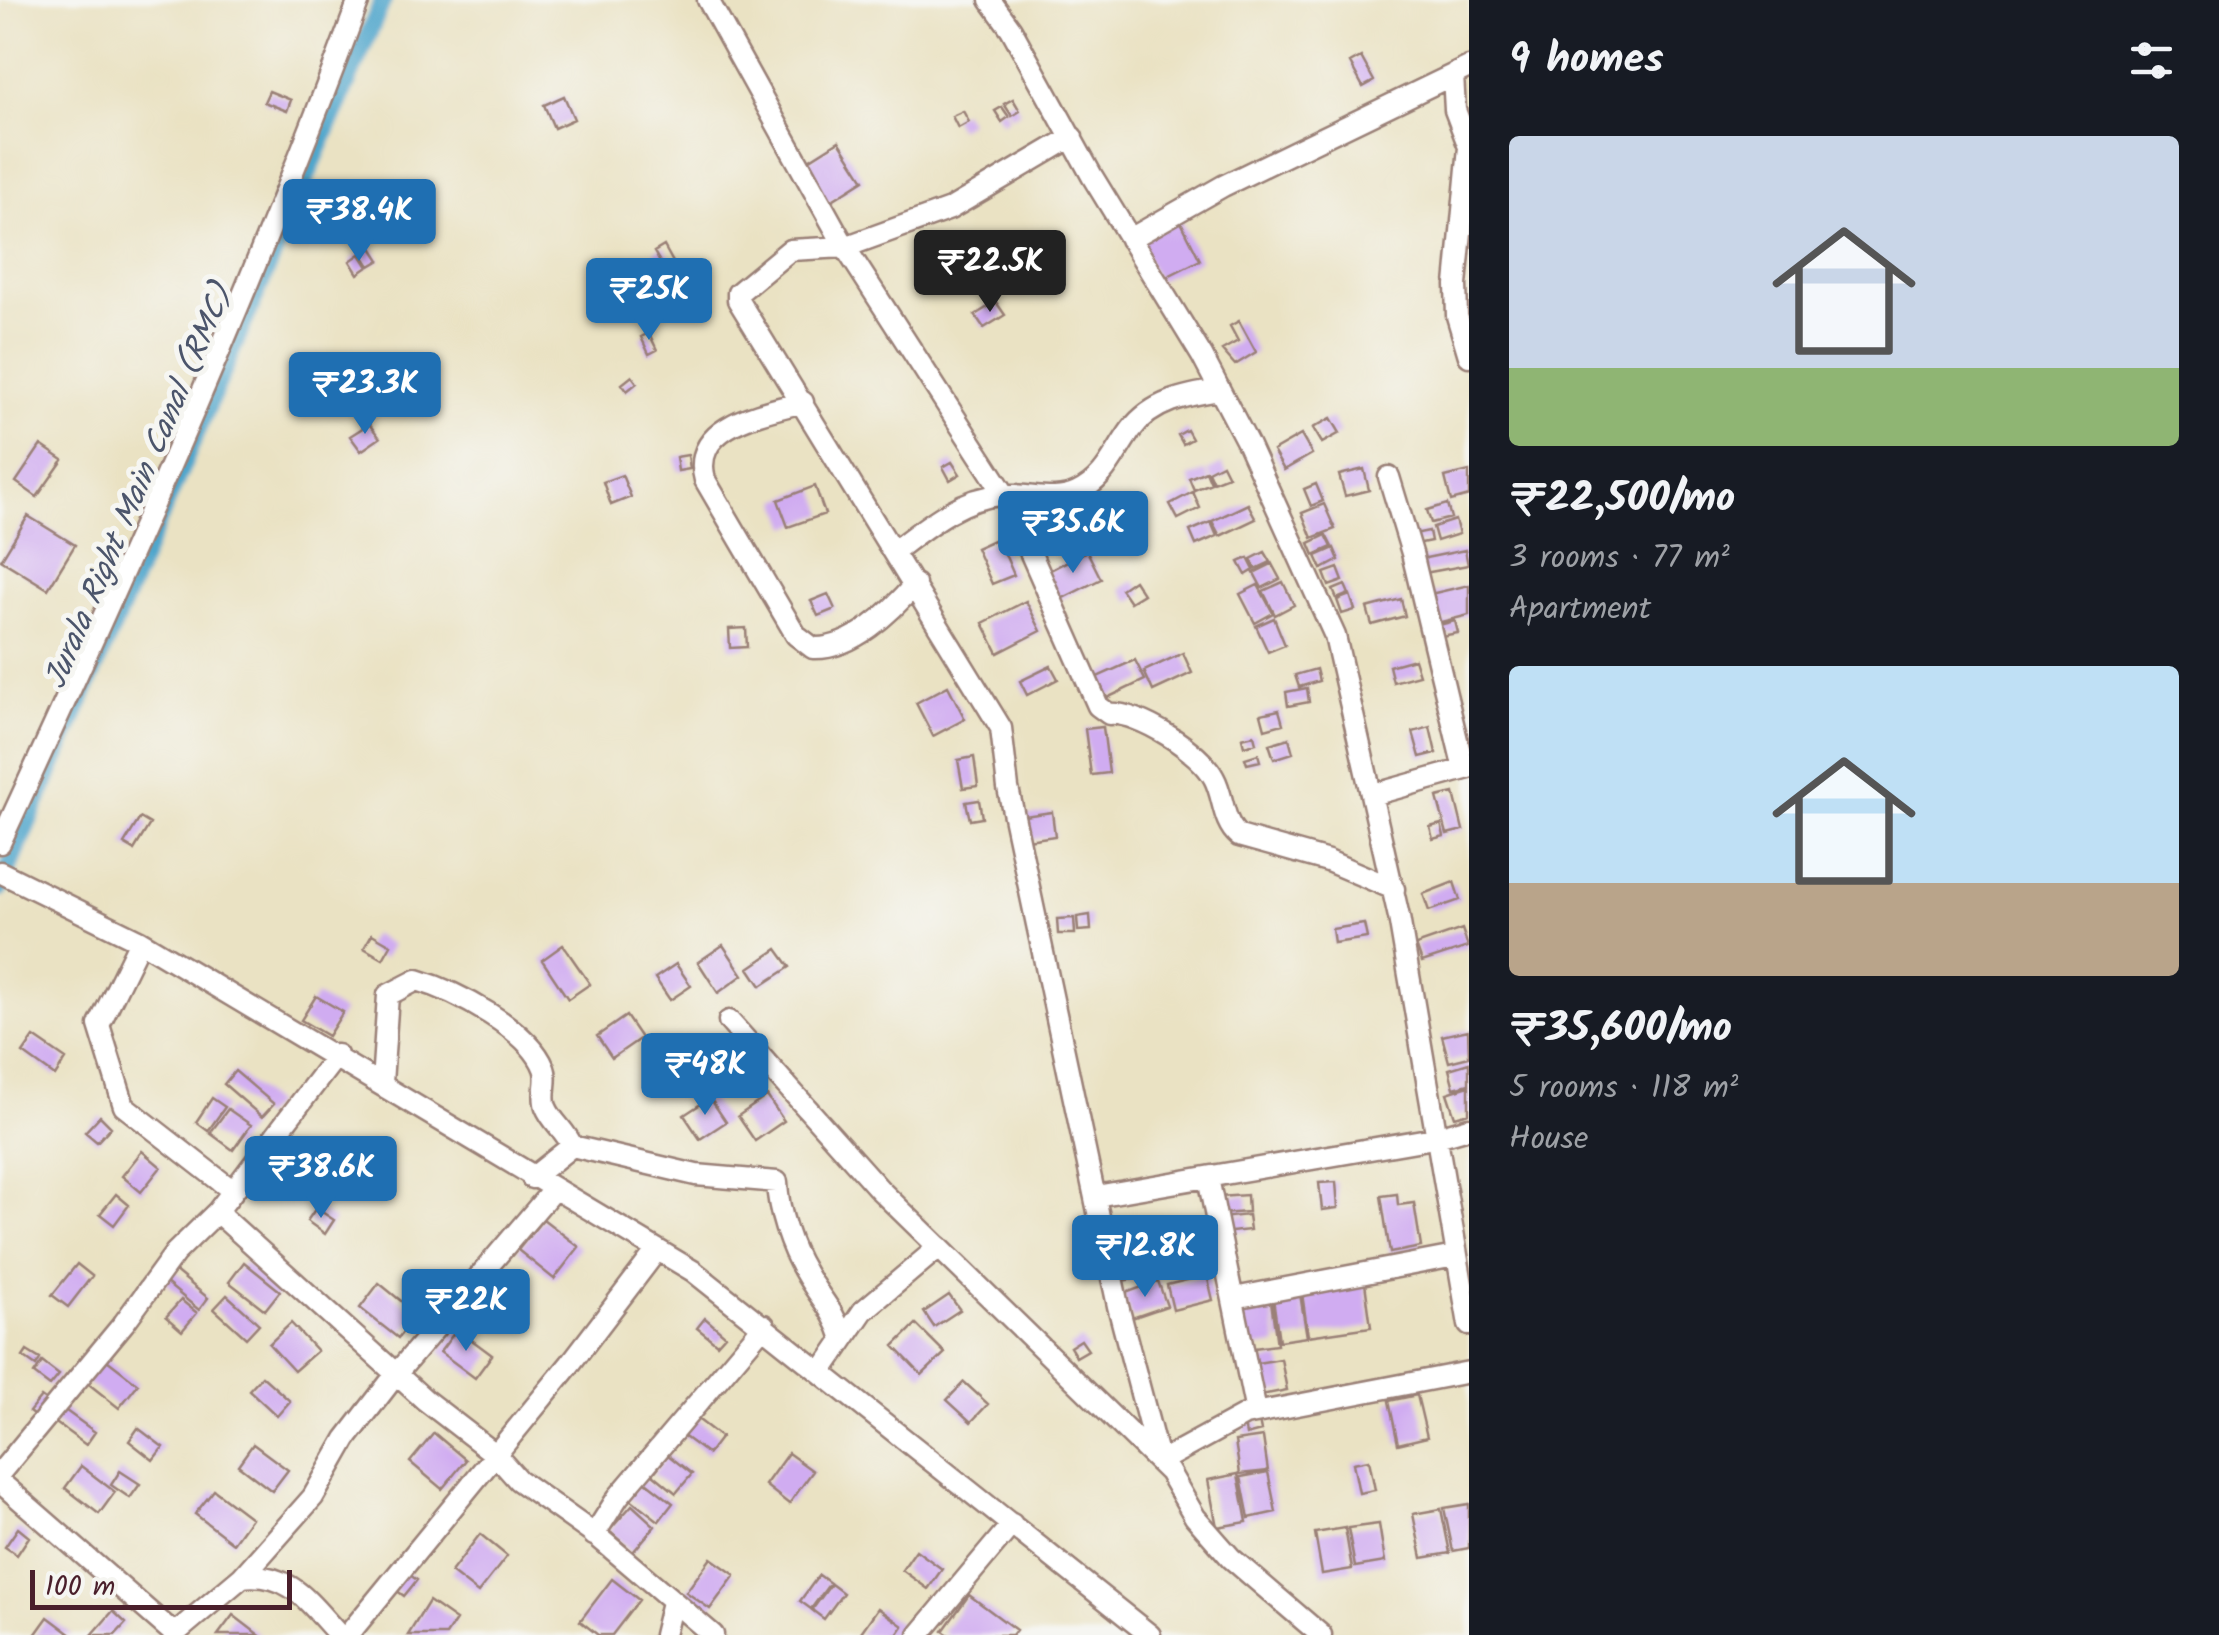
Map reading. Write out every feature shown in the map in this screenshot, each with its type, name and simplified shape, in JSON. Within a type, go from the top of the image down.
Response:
[{"type":"street","points":[[0,844],[166,480],[312,130],[359,0]]},
{"type":"street","points":[[708,0],[845,247],[1006,495],[1102,711],[1121,713],[1158,729],[1208,769],[1230,826],[1239,836],[1328,861],[1394,889]]},
{"type":"street","points":[[990,0],[1011,28],[1220,390],[1334,636],[1394,889],[1469,1325]]},
{"type":"street","points":[[1130,238],[1238,178],[1461,71]]},
{"type":"street","points":[[1461,71],[1455,110],[1469,147],[1456,286],[1457,316],[1469,356]]},
{"type":"street","points":[[1072,137],[950,209],[845,247],[790,250],[738,294],[1002,728],[1008,788],[1123,1330],[1159,1462]]},
{"type":"street","points":[[894,551],[963,504],[1006,495],[1074,495],[1114,462],[1135,424],[1153,411],[1174,398],[1220,390]]},
{"type":"street","points":[[802,402],[766,412],[719,433],[704,447],[702,459],[705,480],[796,635],[813,648],[838,642],[890,612],[914,584]]},
{"type":"street","points":[[1372,795],[1467,768],[1389,477]]},
{"type":"street","points":[[0,872],[140,941],[337,1055],[532,1178],[713,1284],[1150,1635]]},
{"type":"street","points":[[140,941],[99,1025],[120,1097],[132,1114],[233,1191]]},
{"type":"street","points":[[382,1082],[388,995],[417,980],[512,1027],[536,1052],[547,1073],[545,1105],[572,1146],[696,1175],[777,1182],[782,1214],[798,1258],[828,1302],[844,1339]]},
{"type":"street","points":[[729,1021],[810,1116],[1159,1462],[1195,1517],[1231,1558],[1322,1635]]},
{"type":"street","points":[[0,1473],[124,1323],[175,1252],[218,1212],[337,1055]]},
{"type":"street","points":[[1096,1196],[1434,1138],[1469,1128]]},
{"type":"street","points":[[532,1178],[572,1146]]},
{"type":"street","points":[[1208,1178],[1256,1412]]},
{"type":"street","points":[[0,1482],[174,1632],[242,1577],[313,1497],[346,1439],[552,1190]]},
{"type":"street","points":[[218,1212],[397,1374],[495,1454],[532,1492],[594,1535],[713,1635]]},
{"type":"street","points":[[822,1371],[878,1295],[939,1248]]},
{"type":"street","points":[[348,1635],[656,1250]]},
{"type":"street","points":[[1234,1298],[1456,1256]]},
{"type":"street","points":[[594,1535],[618,1497],[764,1324]]},
{"type":"street","points":[[1159,1462],[1194,1446],[1222,1425],[1256,1412],[1469,1372]]},
{"type":"street","points":[[922,1634],[1012,1524]]},
{"type":"street","points":[[242,1577],[262,1574],[282,1579],[308,1600],[339,1635]]},
{"type":"street","points":[[664,1635],[672,1602]]},
{"type":"building","points":[[1361,57],[1374,81],[1363,87],[1350,63]]},
{"type":"building","points":[[269,91],[291,100],[287,111],[264,102]]},
{"type":"building","points":[[564,96],[574,119],[554,128],[544,105]]},
{"type":"building","points":[[1013,99],[1020,111],[1012,116],[1004,104]]},
{"type":"building","points":[[1002,107],[1009,117],[1002,122],[995,111]]},
{"type":"building","points":[[963,111],[969,122],[958,128],[952,116]]},
{"type":"building","points":[[839,141],[864,180],[826,204],[801,165]]},
{"type":"building","points":[[1179,218],[1200,260],[1158,281],[1137,238]]},
{"type":"building","points":[[371,246],[380,260],[370,266],[361,252]]},
{"type":"building","points":[[664,246],[675,266],[665,271],[654,252]]},
{"type":"building","points":[[360,254],[368,267],[358,274],[350,261]]},
{"type":"building","points":[[996,302],[1005,315],[984,328],[975,315]]},
{"type":"building","points":[[1239,321],[1256,352],[1235,365],[1222,350],[1238,341],[1230,326]]},
{"type":"building","points":[[649,333],[657,350],[649,354],[641,337]]},
{"type":"building","points":[[632,376],[637,383],[627,391],[622,384]]},
{"type":"building","points":[[1331,418],[1340,433],[1322,443],[1313,428]]},
{"type":"building","points":[[369,424],[380,438],[361,451],[350,436]]},
{"type":"building","points":[[1187,430],[1192,439],[1183,444],[1178,435]]},
{"type":"building","points":[[1301,435],[1312,454],[1284,470],[1273,451]]},
{"type":"building","points":[[41,445],[63,460],[37,497],[16,482]]},
{"type":"building","points":[[688,455],[690,469],[678,471],[676,457]]},
{"type":"building","points":[[952,462],[960,474],[950,480],[943,467]]},
{"type":"building","points":[[1222,464],[1228,476],[1213,482],[1208,471]]},
{"type":"building","points":[[1364,469],[1369,490],[1345,496],[1339,475]]},
{"type":"building","points":[[1206,471],[1211,483],[1194,490],[1189,478]]},
{"type":"building","points":[[1469,471],[1469,496],[1451,501],[1445,477]]},
{"type":"building","points":[[622,475],[631,497],[611,505],[603,482]]},
{"type":"building","points":[[1316,484],[1323,501],[1311,506],[1304,489]]},
{"type":"building","points":[[815,486],[825,514],[788,527],[778,500]]},
{"type":"building","points":[[1193,492],[1200,508],[1178,519],[1170,504]]},
{"type":"building","points":[[1248,504],[1256,519],[1220,536],[1212,521]]},
{"type":"building","points":[[1324,504],[1335,529],[1312,538],[1302,513]]},
{"type":"building","points":[[1447,504],[1451,518],[1431,523],[1427,510]]},
{"type":"building","points":[[28,516],[75,545],[48,589],[1,560]]},
{"type":"building","points":[[1455,520],[1459,534],[1437,541],[1433,527]]},
{"type":"building","points":[[1211,522],[1217,536],[1196,545],[1190,531]]},
{"type":"building","points":[[1429,531],[1431,541],[1411,545],[1409,535]]},
{"type":"building","points":[[1326,535],[1332,547],[1314,555],[1309,543]]},
{"type":"building","points":[[998,538],[1014,575],[992,584],[976,548]]},
{"type":"building","points":[[1334,548],[1339,560],[1322,569],[1316,556]]},
{"type":"building","points":[[1465,550],[1468,565],[1419,574],[1416,560]]},
{"type":"building","points":[[1087,551],[1101,579],[1059,600],[1045,573]]},
{"type":"building","points":[[1265,552],[1271,562],[1256,569],[1251,559]]},
{"type":"building","points":[[1248,558],[1254,570],[1246,575],[1239,562]]},
{"type":"building","points":[[1272,564],[1280,579],[1262,588],[1254,573]]},
{"type":"building","points":[[1338,568],[1343,581],[1329,586],[1324,573]]},
{"type":"building","points":[[1134,580],[1143,594],[1130,602],[1121,589]]},
{"type":"building","points":[[1283,582],[1294,605],[1275,615],[1263,591]]},
{"type":"building","points":[[1258,585],[1273,613],[1255,623],[1240,594]]},
{"type":"building","points":[[1345,585],[1349,594],[1337,599],[1333,590]]},
{"type":"building","points":[[1469,585],[1469,615],[1433,624],[1426,595]]},
{"type":"building","points":[[828,594],[835,609],[818,616],[811,601]]},
{"type":"building","points":[[1350,595],[1355,610],[1342,614],[1337,600]]},
{"type":"building","points":[[1401,599],[1405,616],[1372,625],[1367,608]]},
{"type":"building","points":[[1026,601],[1041,631],[998,653],[983,623]]},
{"type":"building","points":[[1274,618],[1285,645],[1268,652],[1256,626]]},
{"type":"building","points":[[1455,621],[1458,633],[1441,636],[1439,625]]},
{"type":"building","points":[[746,628],[747,647],[730,648],[729,629]]},
{"type":"building","points":[[1183,653],[1192,673],[1153,691],[1144,671]]},
{"type":"building","points":[[1414,659],[1419,675],[1393,682],[1389,666]]},
{"type":"building","points":[[1135,660],[1145,680],[1107,698],[1097,677]]},
{"type":"building","points":[[1051,666],[1058,679],[1027,695],[1020,681]]},
{"type":"building","points":[[1316,669],[1319,681],[1299,687],[1295,675]]},
{"type":"building","points":[[948,686],[965,719],[933,736],[916,703]]},
{"type":"building","points":[[1307,688],[1309,702],[1288,706],[1286,692]]},
{"type":"building","points":[[1279,710],[1283,724],[1265,729],[1261,714]]},
{"type":"building","points":[[1103,727],[1109,773],[1091,775],[1085,729]]},
{"type":"building","points":[[1430,727],[1436,753],[1420,757],[1413,732]]},
{"type":"building","points":[[1254,735],[1256,743],[1244,746],[1242,738]]},
{"type":"building","points":[[1289,738],[1293,753],[1274,759],[1269,744]]},
{"type":"building","points":[[1258,754],[1260,761],[1247,764],[1245,758]]},
{"type":"building","points":[[974,757],[978,786],[963,788],[958,760]]},
{"type":"building","points":[[1454,793],[1463,830],[1447,834],[1437,797]]},
{"type":"building","points":[[979,800],[982,818],[970,820],[966,802]]},
{"type":"building","points":[[1052,812],[1055,836],[1027,840],[1024,816]]},
{"type":"building","points":[[140,818],[150,824],[134,850],[124,844]]},
{"type":"building","points":[[1441,824],[1444,836],[1433,839],[1430,827]]},
{"type":"building","points":[[1454,882],[1460,900],[1429,911],[1423,894]]},
{"type":"building","points":[[1090,915],[1091,930],[1078,931],[1077,917]]},
{"type":"building","points":[[1074,918],[1075,934],[1058,934],[1057,919]]},
{"type":"building","points":[[1364,924],[1367,938],[1334,943],[1332,929]]},
{"type":"building","points":[[1462,929],[1468,947],[1422,962],[1416,945]]},
{"type":"building","points":[[372,934],[391,945],[383,959],[364,948]]},
{"type":"building","points":[[563,945],[590,984],[568,999],[542,960]]},
{"type":"building","points":[[723,945],[743,975],[718,993],[698,962]]},
{"type":"building","points":[[777,949],[790,967],[761,986],[749,968]]},
{"type":"building","points":[[676,964],[691,986],[670,1000],[655,978]]},
{"type":"building","points":[[316,996],[343,1012],[328,1036],[301,1020]]},
{"type":"building","points":[[626,1016],[641,1038],[612,1058],[597,1036]]},
{"type":"building","points":[[1468,1030],[1469,1057],[1449,1062],[1442,1036]]},
{"type":"building","points":[[34,1037],[66,1059],[55,1076],[23,1053]]},
{"type":"building","points":[[1469,1063],[1469,1084],[1454,1088],[1449,1069]]},
{"type":"building","points":[[235,1071],[274,1104],[262,1117],[224,1084]]},
{"type":"building","points":[[1469,1086],[1469,1113],[1455,1117],[1447,1093]]},
{"type":"building","points":[[767,1096],[784,1121],[755,1141],[738,1116]]},
{"type":"building","points":[[212,1098],[225,1107],[208,1131],[196,1122]]},
{"type":"building","points":[[710,1098],[726,1122],[700,1139],[684,1115]]},
{"type":"building","points":[[228,1109],[251,1125],[233,1150],[210,1133]]},
{"type":"building","points":[[100,1116],[111,1127],[97,1142],[85,1132]]},
{"type":"building","points":[[142,1151],[161,1167],[141,1192],[122,1176]]},
{"type":"building","points":[[1336,1182],[1338,1208],[1322,1210],[1319,1183]]},
{"type":"building","points":[[116,1194],[129,1205],[114,1225],[100,1214]]},
{"type":"building","points":[[1397,1194],[1398,1205],[1414,1203],[1421,1247],[1390,1253],[1381,1196]]},
{"type":"building","points":[[1247,1195],[1248,1212],[1220,1214],[1218,1197]]},
{"type":"building","points":[[316,1208],[334,1220],[325,1234],[307,1221]]},
{"type":"building","points":[[1248,1215],[1250,1230],[1221,1233],[1220,1218]]},
{"type":"building","points":[[543,1219],[579,1247],[554,1279],[518,1250]]},
{"type":"building","points":[[1206,1234],[1211,1261],[1168,1268],[1164,1241]]},
{"type":"building","points":[[1159,1248],[1163,1274],[1121,1281],[1116,1255]]},
{"type":"building","points":[[244,1262],[280,1291],[265,1310],[229,1282]]},
{"type":"building","points":[[77,1264],[92,1276],[68,1307],[52,1295]]},
{"type":"building","points":[[174,1270],[208,1298],[199,1310],[165,1282]]},
{"type":"building","points":[[1207,1275],[1213,1300],[1173,1310],[1167,1285]]},
{"type":"building","points":[[1158,1281],[1167,1306],[1132,1318],[1123,1294]]},
{"type":"building","points":[[379,1283],[417,1314],[398,1338],[360,1308]]},
{"type":"building","points":[[1365,1283],[1371,1327],[1308,1336],[1302,1293]]},
{"type":"building","points":[[1300,1294],[1307,1337],[1279,1341],[1273,1298]]},
{"type":"building","points":[[227,1295],[259,1324],[246,1338],[214,1309]]},
{"type":"building","points":[[949,1295],[960,1310],[934,1327],[924,1312]]},
{"type":"building","points":[[181,1300],[197,1313],[182,1331],[166,1317]]},
{"type":"building","points":[[1271,1301],[1277,1345],[1246,1349],[1240,1305]]},
{"type":"building","points":[[705,1318],[725,1335],[717,1344],[697,1328]]},
{"type":"building","points":[[291,1323],[317,1351],[294,1371],[269,1344]]},
{"type":"building","points":[[916,1324],[945,1353],[922,1375],[894,1346]]},
{"type":"building","points":[[457,1329],[492,1355],[475,1378],[440,1352]]},
{"type":"building","points":[[1081,1340],[1088,1350],[1076,1357],[1070,1347]]},
{"type":"building","points":[[27,1351],[40,1359],[36,1366],[23,1357]]},
{"type":"building","points":[[103,1357],[138,1384],[119,1408],[85,1381]]},
{"type":"building","points":[[1281,1359],[1287,1390],[1256,1396],[1251,1364]]},
{"type":"building","points":[[42,1362],[59,1375],[50,1386],[34,1374]]},
{"type":"building","points":[[262,1376],[290,1401],[277,1416],[249,1390]]},
{"type":"building","points":[[964,1382],[988,1404],[971,1422],[947,1400]]},
{"type":"building","points":[[1417,1395],[1427,1437],[1398,1444],[1389,1401]]},
{"type":"building","points":[[41,1397],[53,1406],[41,1421],[29,1412]]},
{"type":"building","points":[[62,1408],[95,1432],[86,1445],[53,1421]]},
{"type":"building","points":[[695,1417],[721,1437],[708,1454],[682,1435]]},
{"type":"building","points":[[1259,1421],[1261,1431],[1246,1435],[1244,1424]]},
{"type":"building","points":[[138,1428],[163,1447],[153,1460],[129,1441]]},
{"type":"building","points":[[434,1433],[466,1460],[442,1489],[410,1462]]},
{"type":"building","points":[[1263,1437],[1268,1471],[1240,1474],[1235,1441]]},
{"type":"building","points":[[253,1444],[288,1470],[272,1491],[238,1465]]},
{"type":"building","points":[[788,1453],[813,1471],[789,1504],[765,1485]]},
{"type":"building","points":[[668,1455],[692,1474],[676,1493],[653,1474]]},
{"type":"building","points":[[1369,1460],[1375,1490],[1359,1493],[1353,1463]]},
{"type":"building","points":[[81,1466],[115,1492],[99,1514],[65,1488]]},
{"type":"building","points":[[120,1471],[140,1484],[130,1498],[111,1485]]},
{"type":"building","points":[[1268,1472],[1276,1512],[1249,1518],[1241,1477]]},
{"type":"building","points":[[1238,1474],[1247,1522],[1217,1527],[1208,1480]]},
{"type":"building","points":[[642,1479],[673,1503],[659,1521],[628,1497]]},
{"type":"building","points":[[214,1490],[251,1518],[233,1543],[195,1514]]},
{"type":"building","points":[[1469,1504],[1469,1548],[1453,1551],[1444,1508]]},
{"type":"building","points":[[632,1505],[655,1526],[633,1552],[609,1531]]},
{"type":"building","points":[[1441,1509],[1450,1553],[1422,1558],[1413,1514]]},
{"type":"building","points":[[1379,1524],[1385,1562],[1355,1567],[1348,1528]]},
{"type":"building","points":[[18,1528],[29,1537],[17,1555],[5,1547]]},
{"type":"building","points":[[1345,1528],[1352,1569],[1322,1574],[1315,1533]]},
{"type":"building","points":[[480,1534],[507,1556],[478,1593],[451,1572]]},
{"type":"building","points":[[916,1550],[942,1569],[928,1589],[902,1570]]},
{"type":"building","points":[[711,1558],[735,1575],[710,1609],[686,1592]]},
{"type":"building","points":[[404,1571],[417,1580],[404,1596],[392,1587]]},
{"type":"building","points":[[819,1575],[830,1583],[811,1609],[800,1601]]},
{"type":"building","points":[[612,1579],[639,1600],[612,1635],[598,1635],[580,1621]]},
{"type":"building","points":[[831,1584],[843,1593],[824,1619],[812,1610]]},
{"type":"building","points":[[969,1595],[1016,1630],[1012,1635],[949,1635],[943,1631]]},
{"type":"building","points":[[429,1601],[456,1620],[446,1635],[408,1635]]},
{"type":"building","points":[[878,1608],[903,1626],[897,1635],[859,1635]]},
{"type":"building","points":[[113,1611],[126,1623],[115,1635],[92,1635]]},
{"type":"building","points":[[233,1615],[259,1635],[218,1635]]},
{"type":"building","points":[[48,1617],[72,1635],[35,1635]]},
{"type":"waterway","name":"Jurala Right Main Canal (RMC)","points":[[0,888],[383,0]]}]
